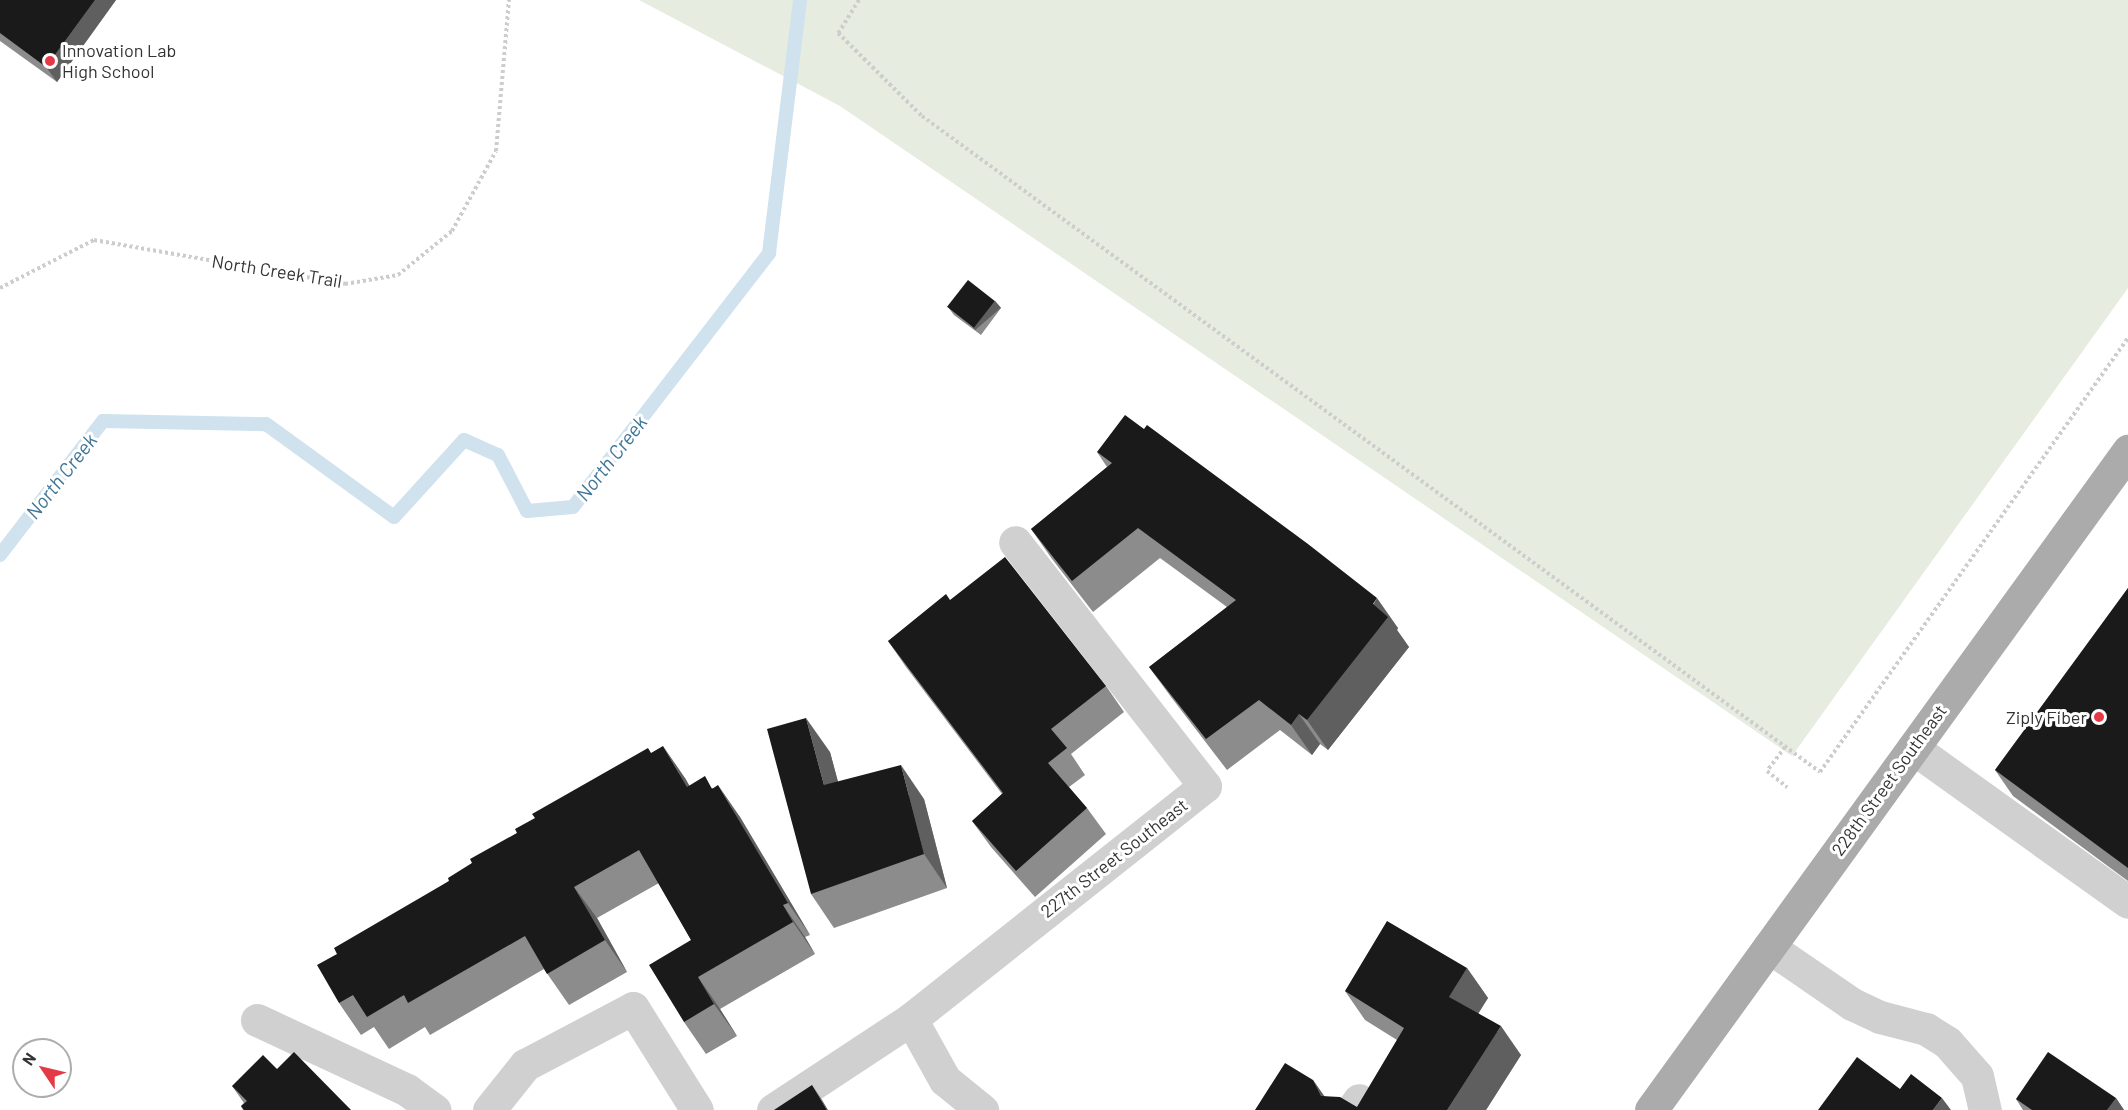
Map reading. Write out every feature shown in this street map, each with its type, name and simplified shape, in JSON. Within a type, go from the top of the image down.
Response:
[{"type":"main road","name":"228th Street Southeast","points":[[1651,1110],[2128,451]]},
{"type":"street","name":"227th Street Southeast","points":[[773,1110],[911,1019],[1205,786],[1015,542]]},
{"type":"street","points":[[1913,748],[2128,902]]},
{"type":"street","points":[[1769,947],[1852,1004],[1880,1017],[1926,1029],[1947,1042],[1977,1076],[1985,1110]]},
{"type":"street","points":[[489,1110],[525,1065],[633,1008],[698,1110]]},
{"type":"street","points":[[911,1019],[945,1080],[982,1110]]},
{"type":"street","points":[[257,1020],[406,1090],[435,1110]]},
{"type":"path","name":"North Creek Trail","points":[[0,288],[94,240],[345,284],[398,275],[452,231],[496,151],[509,0]]},
{"type":"path","points":[[859,0],[838,33],[922,116],[1820,772],[2128,338]]},
{"type":"path","points":[[1785,747],[1767,771],[1787,787]]},
{"type":"shaded area","points":[[639,0],[2128,0],[2128,288],[1792,756],[840,106]]},
{"type":"building","name":"Innovation Lab High School","points":[[0,0],[95,0],[46,67],[0,33]]},
{"type":"building","points":[[968,280],[995,301],[974,328],[947,307]]},
{"type":"building","points":[[1125,415],[1144,429],[1147,425],[1377,598],[1373,604],[1388,617],[1307,720],[1299,714],[1291,725],[1259,700],[1206,739],[1149,667],[1236,600],[1138,528],[1072,581],[1031,529],[1112,463],[1097,452]]},
{"type":"building","points":[[1005,557],[1106,686],[1051,729],[1067,748],[1048,763],[1087,808],[1016,871],[972,821],[1003,793],[888,641],[946,594],[950,600]]},
{"type":"building","name":"Ziply Fiber","points":[[2128,588],[2128,868],[1995,770]]},
{"type":"building","points":[[806,718],[824,785],[901,765],[924,854],[811,894],[767,729]]},
{"type":"building","points":[[663,746],[687,787],[705,776],[712,789],[718,785],[788,903],[783,905],[793,922],[698,977],[714,1004],[684,1022],[649,965],[691,940],[639,850],[574,887],[605,940],[547,974],[525,936],[408,1003],[404,995],[367,1017],[353,995],[339,1003],[317,965],[337,954],[334,948],[449,881],[448,878],[472,863],[470,859],[517,833],[515,829],[535,818],[532,814],[648,748],[651,753]]},
{"type":"building","points":[[1387,921],[1467,968],[1449,997],[1501,1026],[1447,1110],[1255,1110],[1285,1063],[1313,1080],[1321,1096],[1340,1097],[1357,1107],[1404,1028],[1345,991]]},
{"type":"building","points":[[294,1052],[351,1110],[244,1110],[241,1106],[247,1101],[232,1086],[263,1055],[277,1069]]},
{"type":"building","points":[[2048,1052],[2116,1098],[2107,1110],[2032,1110],[2016,1099]]},
{"type":"building","points":[[1857,1057],[1900,1089],[1911,1074],[1942,1098],[1933,1110],[1818,1110]]},
{"type":"building","points":[[812,1085],[827,1110],[774,1110]]},
{"type":"waterway","name":"North Creek","points":[[0,555],[103,421],[266,424],[394,517],[464,440],[498,455],[527,511],[573,507],[769,253],[800,0]]},
{"type":"place","name":"Innovation Lab High School","points":[[50,61]]},
{"type":"place","name":"Ziply Fiber","points":[[2099,717]]}]
